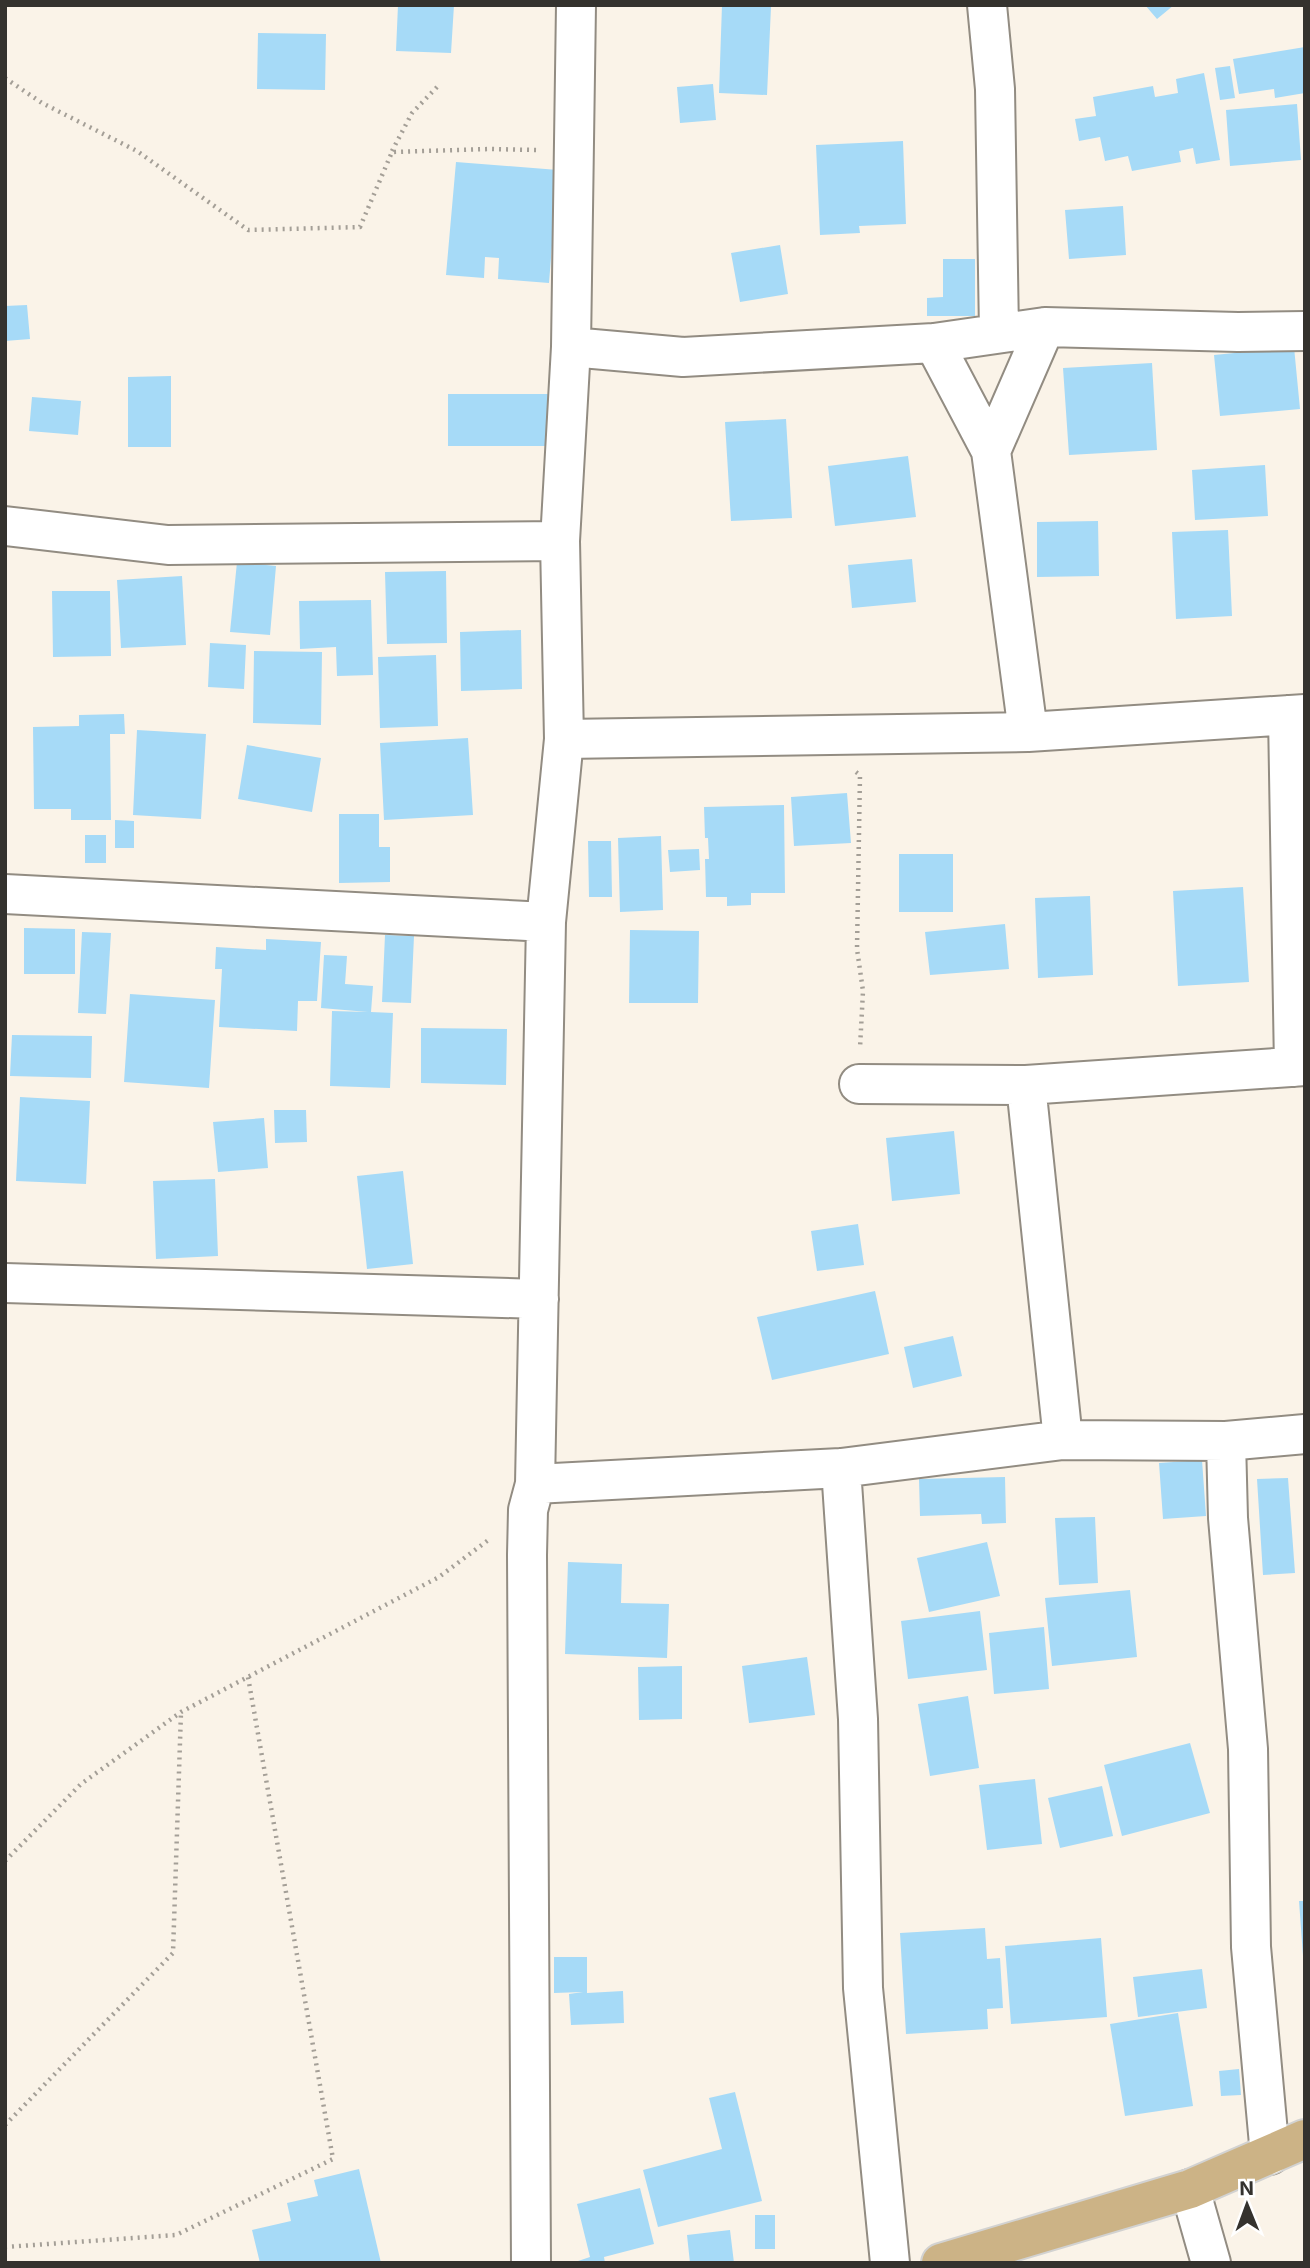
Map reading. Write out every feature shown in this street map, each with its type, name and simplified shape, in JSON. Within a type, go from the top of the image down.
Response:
[{"type":"main road","points":[[941,2263],[1190,2189],[1305,2139]]},
{"type":"street","points":[[531,2263],[527,1569],[539,1299],[546,922],[564,739],[560,541],[571,347],[576,5]]},
{"type":"street","points":[[992,11],[999,332]]},
{"type":"street","points":[[571,347],[683,357],[934,343],[1045,327],[1305,331]]},
{"type":"street","points":[[991,451],[1045,327]]},
{"type":"street","points":[[934,343],[991,451],[1028,732]]},
{"type":"street","points":[[5,526],[168,545],[560,541]]},
{"type":"street","points":[[564,739],[1028,732],[1296,715],[1299,1066],[1026,1086],[859,1084]]},
{"type":"street","points":[[5,894],[546,922]]},
{"type":"street","points":[[1026,1086],[1063,1440]]},
{"type":"street","points":[[5,1283],[539,1299]]},
{"type":"street","points":[[532,1497],[841,1468],[1063,1440],[1226,1441],[1305,1434]]},
{"type":"street","points":[[1226,1441],[1228,1518],[1248,1749],[1251,1947],[1270,2155]]},
{"type":"street","points":[[841,1468],[858,1719],[863,1989],[890,2263]]},
{"type":"street","points":[[1190,2189],[1211,2263]]},
{"type":"path","points":[[5,78],[42,103],[137,151],[248,230],[360,227],[412,113],[438,86]]},
{"type":"path","points":[[392,152],[490,149],[574,151]]},
{"type":"path","points":[[859,1084],[863,991],[857,949],[860,775]]},
{"type":"path","points":[[5,1861],[81,1784],[181,1712],[439,1577],[532,1497]]},
{"type":"path","points":[[5,2247],[176,2235],[333,2159],[248,1678]]},
{"type":"path","points":[[5,2125],[173,1953],[181,1712]]},
{"type":"building","points":[[398,5],[454,5],[451,53],[396,51]]},
{"type":"building","points":[[722,5],[771,7],[767,95],[719,93]]},
{"type":"building","points":[[1145,5],[1174,5],[1157,19]]},
{"type":"building","points":[[258,33],[326,34],[325,90],[257,89]]},
{"type":"building","points":[[1305,47],[1305,93],[1275,98],[1274,89],[1239,94],[1233,59]]},
{"type":"building","points":[[1230,66],[1235,98],[1220,100],[1215,68]]},
{"type":"building","points":[[1204,73],[1220,160],[1196,164],[1193,148],[1179,151],[1181,162],[1132,171],[1128,156],[1105,161],[1100,137],[1079,141],[1075,119],[1096,116],[1093,97],[1153,86],[1155,97],[1178,93],[1176,79]]},
{"type":"building","points":[[713,84],[716,120],[680,123],[677,87]]},
{"type":"building","points":[[1297,104],[1301,160],[1230,166],[1226,110]]},
{"type":"building","points":[[903,141],[906,224],[859,226],[860,233],[820,235],[816,145]]},
{"type":"building","points":[[456,162],[558,170],[549,283],[498,279],[499,258],[485,257],[484,278],[446,275]]},
{"type":"building","points":[[1123,206],[1126,255],[1069,259],[1065,210]]},
{"type":"building","points":[[780,245],[788,294],[740,302],[731,253]]},
{"type":"building","points":[[943,259],[975,259],[975,316],[927,316],[927,298],[943,297]]},
{"type":"building","points":[[27,305],[30,339],[5,341],[5,306]]},
{"type":"building","points":[[1294,347],[1300,409],[1220,416],[1214,355]]},
{"type":"building","points":[[1152,363],[1157,450],[1069,455],[1063,368]]},
{"type":"building","points":[[171,376],[171,447],[128,447],[128,377]]},
{"type":"building","points":[[448,394],[550,394],[550,446],[448,446]]},
{"type":"building","points":[[32,397],[81,401],[78,435],[29,431]]},
{"type":"building","points":[[786,419],[792,518],[731,521],[725,422]]},
{"type":"building","points":[[908,456],[916,517],[835,526],[828,466]]},
{"type":"building","points":[[1265,465],[1268,516],[1195,520],[1192,470]]},
{"type":"building","points":[[1098,521],[1099,576],[1037,577],[1037,522]]},
{"type":"building","points":[[1228,530],[1232,616],[1176,619],[1172,532]]},
{"type":"building","points":[[912,559],[916,602],[852,608],[848,565]]},
{"type":"building","points":[[237,562],[276,566],[270,635],[230,632]]},
{"type":"building","points":[[446,571],[447,643],[387,644],[385,572]]},
{"type":"building","points":[[182,576],[186,645],[121,648],[117,580]]},
{"type":"building","points":[[52,591],[110,591],[111,656],[53,657]]},
{"type":"building","points":[[371,600],[373,675],[337,676],[336,647],[300,649],[299,601]]},
{"type":"building","points":[[521,630],[522,689],[461,691],[460,632]]},
{"type":"building","points":[[210,643],[246,645],[244,689],[208,687]]},
{"type":"building","points":[[254,651],[322,652],[321,725],[253,723]]},
{"type":"building","points":[[436,655],[438,726],[380,728],[378,657]]},
{"type":"building","points":[[124,714],[125,734],[110,734],[111,820],[71,820],[71,809],[34,809],[33,727],[79,726],[79,715]]},
{"type":"building","points":[[137,730],[206,734],[201,819],[133,815]]},
{"type":"building","points":[[468,738],[473,815],[384,820],[380,743]]},
{"type":"building","points":[[247,745],[321,758],[312,812],[238,799]]},
{"type":"building","points":[[847,793],[851,843],[794,846],[791,797]]},
{"type":"building","points":[[784,805],[785,893],[751,893],[751,905],[727,906],[727,897],[706,897],[705,859],[709,859],[704,807]]},
{"type":"building","points":[[339,814],[379,814],[379,847],[390,847],[390,882],[339,883]]},
{"type":"building","points":[[115,820],[134,821],[134,848],[115,848]]},
{"type":"building","points":[[85,835],[106,835],[106,863],[85,863]]},
{"type":"building","points":[[661,836],[663,910],[620,912],[618,838]]},
{"type":"building","points":[[588,841],[611,841],[612,897],[589,897]]},
{"type":"building","points":[[699,849],[700,870],[670,872],[668,850]]},
{"type":"building","points":[[899,854],[953,854],[953,912],[899,912]]},
{"type":"building","points":[[1243,887],[1249,982],[1178,986],[1173,891]]},
{"type":"building","points":[[1090,896],[1093,975],[1038,978],[1035,898]]},
{"type":"building","points":[[1005,924],[1009,969],[930,975],[925,932]]},
{"type":"building","points":[[24,928],[75,929],[75,974],[24,974]]},
{"type":"building","points":[[630,930],[699,931],[698,1003],[629,1003]]},
{"type":"building","points":[[82,932],[111,933],[106,1014],[78,1013]]},
{"type":"building","points":[[385,935],[414,936],[411,1003],[382,1002]]},
{"type":"building","points":[[266,939],[321,942],[317,1001],[298,1001],[297,1031],[219,1027],[222,969],[215,969],[216,947],[266,950]]},
{"type":"building","points":[[324,955],[347,956],[345,984],[373,986],[371,1012],[393,1013],[390,1088],[330,1086],[332,1011],[368,1012],[321,1008]]},
{"type":"building","points":[[130,994],[215,1000],[209,1088],[124,1082]]},
{"type":"building","points":[[421,1028],[507,1029],[506,1085],[421,1083]]},
{"type":"building","points":[[12,1035],[92,1036],[91,1078],[10,1076]]},
{"type":"building","points":[[20,1097],[90,1101],[86,1184],[16,1181]]},
{"type":"building","points":[[274,1110],[306,1110],[307,1142],[275,1143]]},
{"type":"building","points":[[264,1118],[268,1168],[218,1172],[213,1122]]},
{"type":"building","points":[[954,1131],[960,1194],[892,1201],[886,1138]]},
{"type":"building","points":[[403,1171],[413,1264],[367,1269],[357,1176]]},
{"type":"building","points":[[215,1179],[218,1256],[156,1259],[153,1181]]},
{"type":"building","points":[[858,1224],[864,1265],[817,1271],[811,1231]]},
{"type":"building","points":[[875,1291],[889,1354],[772,1380],[757,1317]]},
{"type":"building","points":[[953,1336],[962,1376],[913,1388],[904,1347]]},
{"type":"building","points":[[1202,1460],[1206,1516],[1163,1519],[1159,1463]]},
{"type":"building","points":[[1005,1477],[1006,1523],[982,1524],[981,1514],[920,1516],[919,1479]]},
{"type":"building","points":[[1288,1478],[1295,1573],[1263,1575],[1257,1479]]},
{"type":"building","points":[[1095,1517],[1098,1583],[1059,1585],[1055,1518]]},
{"type":"building","points":[[987,1542],[1000,1596],[929,1612],[917,1558]]},
{"type":"building","points":[[568,1562],[622,1564],[621,1603],[669,1604],[667,1658],[565,1654]]},
{"type":"building","points":[[1130,1590],[1137,1657],[1052,1666],[1045,1598]]},
{"type":"building","points":[[980,1611],[987,1670],[908,1679],[901,1621]]},
{"type":"building","points":[[1044,1627],[1049,1689],[994,1694],[989,1633]]},
{"type":"building","points":[[807,1657],[815,1715],[749,1723],[742,1666]]},
{"type":"building","points":[[682,1666],[682,1719],[639,1720],[638,1667]]},
{"type":"building","points":[[968,1696],[979,1768],[930,1776],[918,1704]]},
{"type":"building","points":[[1190,1743],[1210,1813],[1122,1836],[1104,1765]]},
{"type":"building","points":[[1035,1779],[1042,1844],[987,1850],[979,1785]]},
{"type":"building","points":[[1102,1786],[1113,1836],[1060,1848],[1048,1798]]},
{"type":"building","points":[[1299,1901],[1305,1901],[1305,1956],[1303,1956]]},
{"type":"building","points":[[985,1928],[987,1959],[1000,1958],[1003,2008],[987,2009],[988,2029],[906,2034],[900,1933]]},
{"type":"building","points":[[1101,1938],[1107,2017],[1011,2024],[1005,1946]]},
{"type":"building","points":[[554,1957],[587,1957],[587,1993],[623,1991],[624,2023],[571,2025],[569,1994],[583,1992],[554,1993]]},
{"type":"building","points":[[1202,1969],[1207,2008],[1138,2017],[1133,1977]]},
{"type":"building","points":[[1178,2013],[1193,2106],[1125,2116],[1110,2024]]},
{"type":"building","points":[[1239,2069],[1241,2095],[1221,2096],[1219,2071]]},
{"type":"building","points":[[735,2092],[762,2201],[658,2227],[643,2170],[722,2149],[709,2098]]},
{"type":"building","points":[[359,2169],[381,2263],[260,2263],[252,2230],[291,2221],[287,2203],[318,2196],[314,2180]]},
{"type":"building","points":[[640,2188],[654,2244],[604,2257],[605,2263],[572,2263],[590,2257],[577,2204]]},
{"type":"building","points":[[755,2215],[775,2215],[775,2249],[755,2249]]},
{"type":"building","points":[[730,2230],[734,2263],[690,2263],[687,2235]]}]
